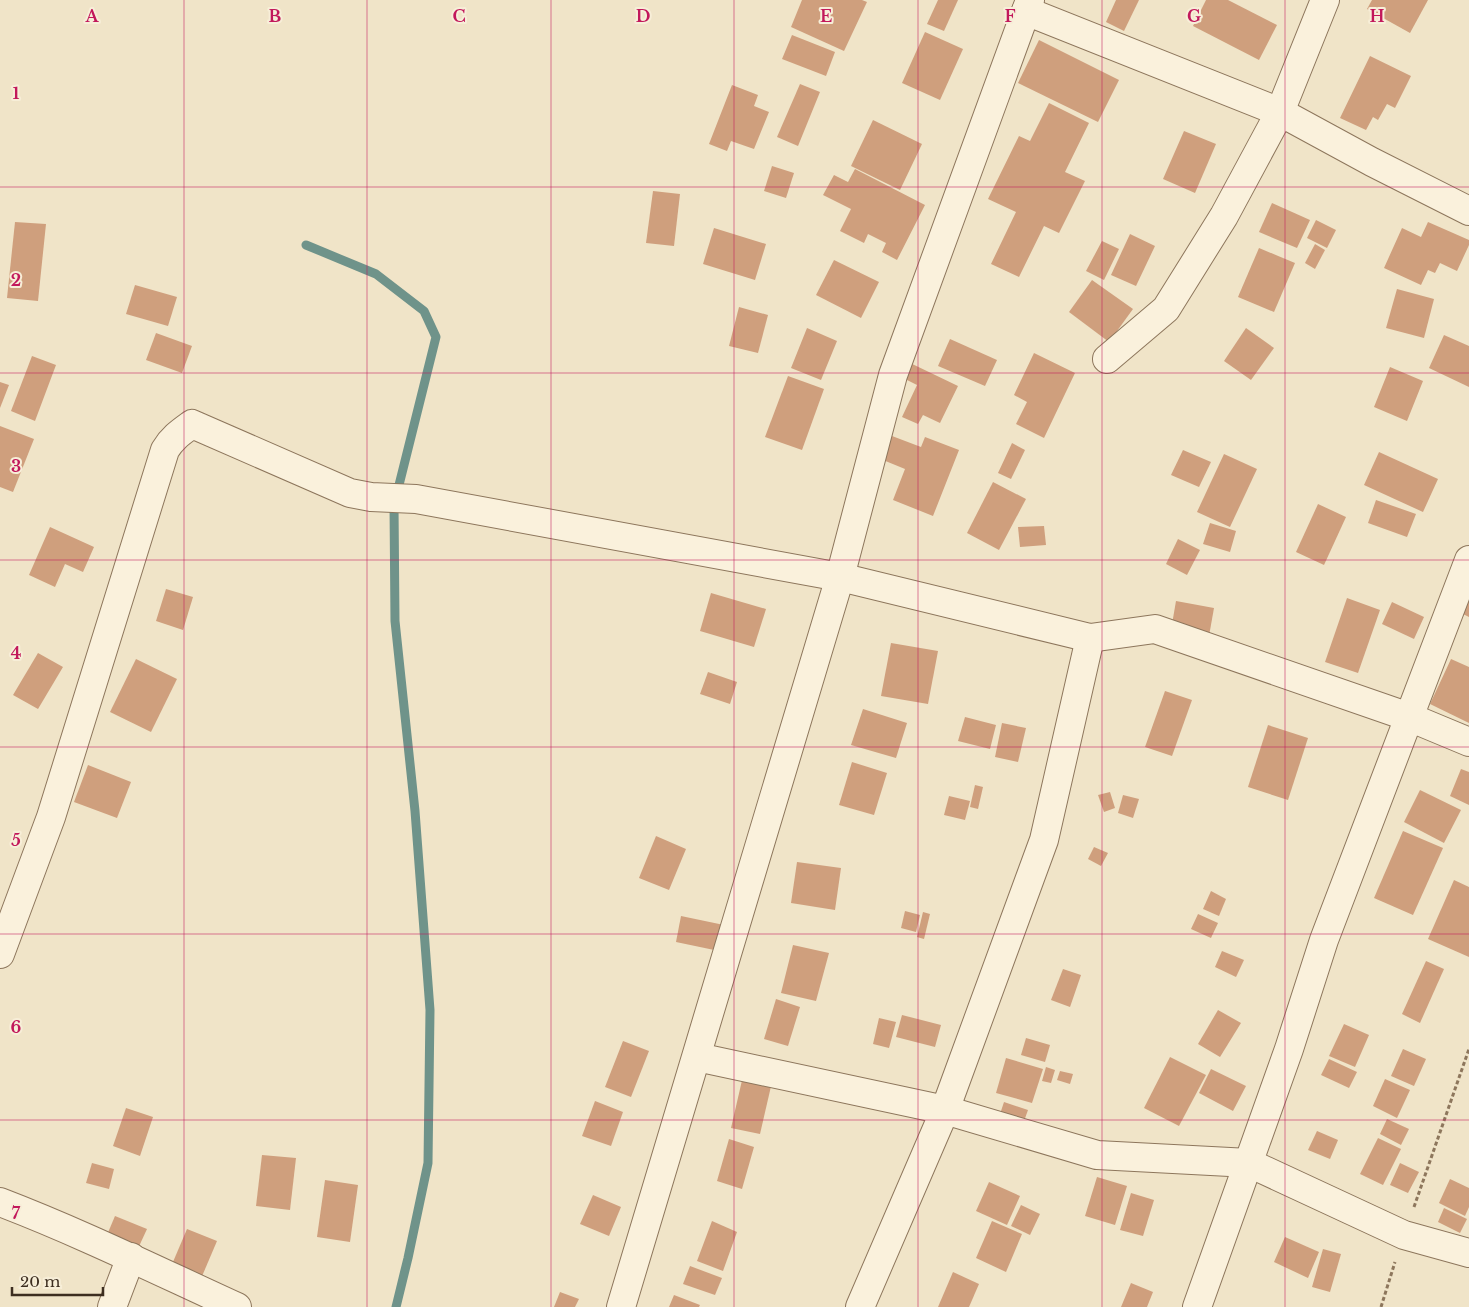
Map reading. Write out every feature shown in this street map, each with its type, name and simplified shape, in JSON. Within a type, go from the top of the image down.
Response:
[{"type":"street","points":[[1107,359],[1166,309],[1224,216],[1280,112],[1325,0]]},
{"type":"street","points":[[621,1307],[840,577],[892,375],[1028,6],[1280,112],[1372,162],[1469,211]]},
{"type":"street","points":[[0,954],[51,817],[162,460],[170,441],[192,424],[350,493],[371,497],[416,499],[840,577],[1090,638],[1155,628],[1409,717],[1469,742]]},
{"type":"street","points":[[1197,1307],[1289,1049],[1324,940],[1469,560]]},
{"type":"street","points":[[860,1307],[945,1110],[1044,840],[1090,638]]},
{"type":"street","points":[[697,1057],[945,1110],[1097,1155],[1249,1163],[1404,1235],[1469,1253]]},
{"type":"street","points":[[0,1202],[131,1258],[237,1307]]},
{"type":"street","points":[[112,1307],[131,1258]]},
{"type":"path","points":[[1381,1307],[1469,1049]]},
{"type":"building","points":[[802,0],[862,0],[867,2],[844,51],[791,27]]},
{"type":"building","points":[[938,0],[958,0],[944,31],[927,24]]},
{"type":"building","points":[[1116,0],[1139,0],[1124,31],[1106,22]]},
{"type":"building","points":[[1206,0],[1228,0],[1277,25],[1259,60],[1193,26]]},
{"type":"building","points":[[1372,0],[1428,0],[1410,33],[1367,9]]},
{"type":"building","points":[[925,32],[963,49],[940,100],[902,83]]},
{"type":"building","points":[[792,35],[835,52],[826,76],[782,59]]},
{"type":"building","points":[[1039,40],[1119,80],[1098,122],[1018,83]]},
{"type":"building","points":[[1370,56],[1411,76],[1395,108],[1387,104],[1378,120],[1373,117],[1366,130],[1340,118]]},
{"type":"building","points":[[800,84],[820,92],[798,146],[777,137]]},
{"type":"building","points":[[732,85],[758,95],[754,106],[769,112],[754,149],[731,141],[727,151],[709,144]]},
{"type":"building","points":[[1049,103],[1089,123],[1065,172],[1085,181],[1059,233],[1044,226],[1019,277],[991,264],[1016,212],[988,199],[1019,136],[1030,141]]},
{"type":"building","points":[[873,120],[922,144],[900,190],[851,166]]},
{"type":"building","points":[[1184,131],[1216,144],[1195,193],[1163,179]]},
{"type":"building","points":[[772,166],[794,173],[786,198],[764,191]]},
{"type":"building","points":[[855,169],[925,205],[897,260],[882,252],[886,243],[868,234],[864,243],[840,231],[851,209],[823,195],[834,175],[848,182]]},
{"type":"building","points":[[653,191],[680,194],[674,246],[646,243]]},
{"type":"building","points":[[1272,203],[1310,220],[1297,248],[1259,232]]},
{"type":"building","points":[[1316,220],[1336,230],[1327,248],[1307,238]]},
{"type":"building","points":[[15,222],[46,224],[38,301],[7,298]]},
{"type":"building","points":[[1428,222],[1469,240],[1469,245],[1457,271],[1440,263],[1435,273],[1428,270],[1421,285],[1384,268],[1402,228],[1421,237]]},
{"type":"building","points":[[714,228],[766,244],[755,280],[703,264]]},
{"type":"building","points":[[1130,234],[1155,246],[1136,286],[1111,275]]},
{"type":"building","points":[[1102,241],[1119,249],[1104,280],[1086,271]]},
{"type":"building","points":[[1315,244],[1325,250],[1315,269],[1305,263]]},
{"type":"building","points":[[1259,248],[1295,263],[1274,312],[1238,297]]},
{"type":"building","points":[[834,260],[879,282],[861,318],[816,295]]},
{"type":"building","points":[[1092,280],[1133,309],[1109,342],[1069,312]]},
{"type":"building","points":[[135,285],[177,297],[168,326],[126,314]]},
{"type":"building","points":[[1397,289],[1434,299],[1424,338],[1386,328]]},
{"type":"building","points":[[739,307],[768,315],[758,353],[729,346]]},
{"type":"building","points":[[807,328],[837,341],[821,380],[791,368]]},
{"type":"building","points":[[1246,328],[1274,348],[1251,380],[1224,361]]},
{"type":"building","points":[[156,333],[192,346],[182,373],[146,360]]},
{"type":"building","points":[[1444,335],[1469,346],[1469,387],[1429,368]]},
{"type":"building","points":[[950,339],[997,360],[985,386],[938,366]]},
{"type":"building","points":[[1034,353],[1075,373],[1044,438],[1016,424],[1027,402],[1014,395]]},
{"type":"building","points":[[32,356],[56,365],[35,421],[11,411]]},
{"type":"building","points":[[906,361],[958,386],[940,423],[923,415],[918,424],[902,417],[917,385],[899,376]]},
{"type":"building","points":[[1390,367],[1423,381],[1407,421],[1374,407]]},
{"type":"building","points":[[788,376],[824,389],[802,450],[765,437]]},
{"type":"building","points":[[0,382],[9,385],[0,408]]},
{"type":"building","points":[[0,426],[34,439],[13,492],[0,487]]},
{"type":"building","points":[[892,436],[921,447],[925,437],[959,450],[933,516],[893,500],[905,469],[883,460]]},
{"type":"building","points":[[1012,443],[1025,450],[1011,479],[998,473]]},
{"type":"building","points":[[1183,450],[1211,462],[1199,487],[1171,475]]},
{"type":"building","points":[[1379,452],[1438,479],[1423,512],[1364,485]]},
{"type":"building","points":[[1224,454],[1257,469],[1230,527],[1197,512]]},
{"type":"building","points":[[993,482],[1026,499],[999,550],[967,533]]},
{"type":"building","points":[[1376,500],[1416,514],[1407,537],[1368,523]]},
{"type":"building","points":[[1318,504],[1346,517],[1324,565],[1296,552]]},
{"type":"building","points":[[1210,523],[1236,531],[1230,552],[1203,544]]},
{"type":"building","points":[[1044,526],[1046,545],[1020,547],[1018,527]]},
{"type":"building","points":[[50,527],[94,547],[83,572],[65,564],[55,587],[29,575]]},
{"type":"building","points":[[1178,539],[1200,550],[1187,575],[1166,564]]},
{"type":"building","points":[[166,589],[193,597],[183,630],[156,621]]},
{"type":"building","points":[[1469,590],[1469,617],[1459,612]]},
{"type":"building","points":[[711,593],[766,609],[754,647],[700,631]]},
{"type":"building","points":[[1347,598],[1380,610],[1358,673],[1325,662]]},
{"type":"building","points":[[1176,601],[1214,608],[1209,636],[1171,630]]},
{"type":"building","points":[[1392,602],[1424,617],[1414,639],[1382,624]]},
{"type":"building","points":[[891,643],[938,651],[928,704],[881,696]]},
{"type":"building","points":[[38,653],[63,667],[38,709],[13,695]]},
{"type":"building","points":[[136,659],[177,679],[151,732],[110,712]]},
{"type":"building","points":[[1451,659],[1469,667],[1469,723],[1430,704]]},
{"type":"building","points":[[708,672],[737,682],[730,704],[700,694]]},
{"type":"building","points":[[1165,691],[1192,700],[1172,756],[1145,747]]},
{"type":"building","points":[[863,709],[907,723],[896,758],[851,745]]},
{"type":"building","points":[[965,717],[996,725],[990,749],[958,741]]},
{"type":"building","points":[[1002,723],[1026,728],[1018,762],[995,757]]},
{"type":"building","points":[[1268,725],[1308,738],[1288,800],[1248,787]]},
{"type":"building","points":[[852,762],[887,773],[874,815],[839,805]]},
{"type":"building","points":[[88,765],[131,782],[117,818],[74,802]]},
{"type":"building","points":[[1461,769],[1469,772],[1469,805],[1450,796]]},
{"type":"building","points":[[975,785],[983,787],[978,809],[970,807]]},
{"type":"building","points":[[1420,790],[1461,810],[1444,843],[1404,822]]},
{"type":"building","points":[[1110,792],[1115,808],[1104,812],[1098,795]]},
{"type":"building","points":[[1123,795],[1139,799],[1133,818],[1118,813]]},
{"type":"building","points":[[949,796],[970,801],[965,820],[944,815]]},
{"type":"building","points":[[1403,831],[1443,848],[1413,915],[1374,898]]},
{"type":"building","points":[[656,836],[686,849],[669,890],[639,878]]},
{"type":"building","points":[[1094,847],[1108,853],[1101,866],[1088,859]]},
{"type":"building","points":[[797,862],[841,868],[835,910],[791,903]]},
{"type":"building","points":[[1454,880],[1469,887],[1469,957],[1428,939]]},
{"type":"building","points":[[1211,891],[1226,899],[1219,916],[1203,909]]},
{"type":"building","points":[[905,911],[920,915],[916,932],[901,928]]},
{"type":"building","points":[[923,912],[930,914],[924,939],[917,937]]},
{"type":"building","points":[[1198,914],[1218,923],[1211,938],[1191,929]]},
{"type":"building","points":[[681,916],[724,925],[719,951],[676,942]]},
{"type":"building","points":[[793,945],[829,953],[816,1001],[781,993]]},
{"type":"building","points":[[1222,951],[1244,960],[1236,977],[1215,967]]},
{"type":"building","points":[[1426,961],[1444,969],[1420,1023],[1402,1014]]},
{"type":"building","points":[[1063,969],[1081,975],[1070,1007],[1051,1000]]},
{"type":"building","points":[[776,999],[800,1007],[788,1046],[764,1039]]},
{"type":"building","points":[[1218,1010],[1241,1023],[1220,1057],[1198,1044]]},
{"type":"building","points":[[902,1015],[941,1025],[935,1047],[896,1037]]},
{"type":"building","points":[[879,1018],[896,1022],[889,1048],[873,1044]]},
{"type":"building","points":[[1344,1024],[1369,1035],[1355,1067],[1329,1056]]},
{"type":"building","points":[[1026,1038],[1050,1045],[1045,1062],[1021,1055]]},
{"type":"building","points":[[623,1041],[649,1051],[631,1097],[605,1087]]},
{"type":"building","points":[[1403,1049],[1426,1059],[1414,1086],[1391,1076]]},
{"type":"building","points":[[1170,1057],[1206,1075],[1179,1126],[1144,1108]]},
{"type":"building","points":[[1006,1058],[1043,1069],[1032,1103],[996,1093]]},
{"type":"building","points":[[1329,1059],[1357,1072],[1349,1088],[1321,1075]]},
{"type":"building","points":[[1046,1067],[1055,1070],[1051,1083],[1042,1081]]},
{"type":"building","points":[[1211,1069],[1246,1086],[1233,1111],[1199,1093]]},
{"type":"building","points":[[1060,1071],[1073,1074],[1070,1084],[1057,1080]]},
{"type":"building","points":[[743,1076],[772,1082],[760,1134],[731,1128]]},
{"type":"building","points":[[1385,1079],[1410,1090],[1397,1118],[1373,1106]]},
{"type":"building","points":[[595,1101],[623,1112],[611,1146],[582,1136]]},
{"type":"building","points":[[1004,1102],[1028,1110],[1023,1124],[999,1117]]},
{"type":"building","points":[[126,1108],[153,1117],[140,1156],[113,1146]]},
{"type":"building","points":[[1387,1119],[1409,1129],[1401,1145],[1380,1134]]},
{"type":"building","points":[[1317,1131],[1338,1140],[1330,1159],[1308,1150]]},
{"type":"building","points":[[1378,1138],[1401,1149],[1383,1185],[1360,1174]]},
{"type":"building","points":[[729,1139],[754,1147],[742,1189],[717,1181]]},
{"type":"building","points":[[262,1155],[296,1158],[290,1210],[256,1206]]},
{"type":"building","points":[[92,1163],[114,1169],[109,1189],[86,1183]]},
{"type":"building","points":[[1400,1163],[1419,1172],[1408,1193],[1390,1185]]},
{"type":"building","points":[[1097,1177],[1127,1186],[1115,1225],[1085,1216]]},
{"type":"building","points":[[1450,1179],[1469,1188],[1469,1207],[1465,1216],[1439,1203]]},
{"type":"building","points":[[325,1180],[358,1185],[350,1242],[317,1237]]},
{"type":"building","points":[[989,1182],[1020,1196],[1007,1225],[976,1211]]},
{"type":"building","points":[[1131,1193],[1154,1200],[1143,1236],[1120,1230]]},
{"type":"building","points":[[593,1195],[621,1207],[609,1236],[580,1224]]},
{"type":"building","points":[[1021,1205],[1040,1214],[1030,1235],[1011,1226]]},
{"type":"building","points":[[1444,1208],[1467,1219],[1460,1233],[1438,1222]]},
{"type":"building","points":[[115,1216],[147,1229],[135,1255],[104,1242]]},
{"type":"building","points":[[712,1221],[737,1232],[723,1271],[697,1261]]},
{"type":"building","points":[[992,1221],[1022,1234],[1006,1272],[976,1258]]},
{"type":"building","points":[[187,1229],[217,1241],[200,1281],[170,1269]]},
{"type":"building","points":[[1285,1237],[1319,1252],[1308,1278],[1274,1262]]},
{"type":"building","points":[[1323,1249],[1341,1254],[1330,1292],[1312,1287]]},
{"type":"building","points":[[690,1266],[722,1278],[715,1295],[683,1284]]},
{"type":"building","points":[[953,1272],[979,1284],[969,1307],[938,1307]]},
{"type":"building","points":[[1131,1283],[1153,1292],[1147,1307],[1121,1307]]},
{"type":"building","points":[[560,1292],[579,1299],[575,1307],[554,1307]]},
{"type":"building","points":[[674,1295],[700,1305],[699,1307],[669,1307]]},
{"type":"waterway","points":[[306,245],[376,274],[424,311],[436,337],[394,505],[395,621],[415,811],[430,1010],[428,1163],[396,1307]]}]
